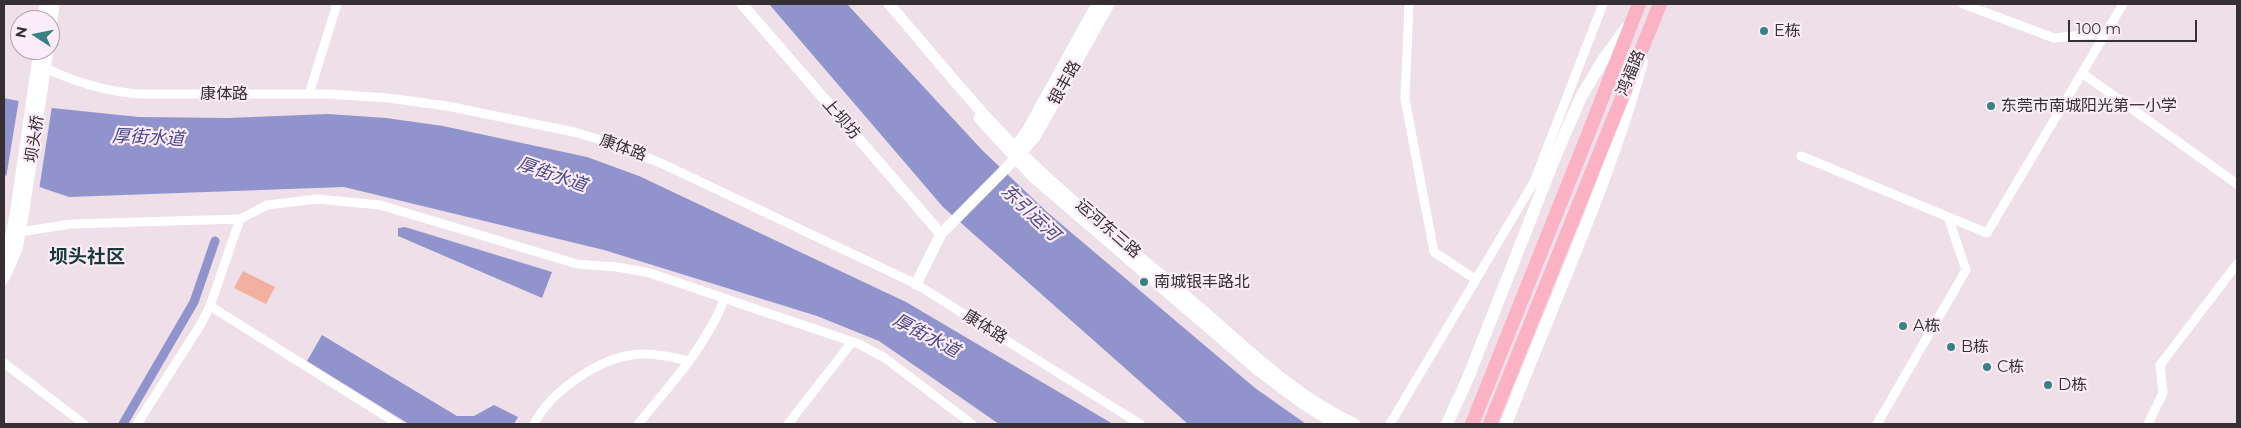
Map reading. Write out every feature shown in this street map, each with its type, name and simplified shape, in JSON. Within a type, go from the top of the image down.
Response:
[{"type":"main road","name":"鸿福路","points":[[1472,424],[1639,4]]},
{"type":"main road","name":"鸿福路","points":[[1490,424],[1602,143],[1660,4]]},
{"type":"main road","points":[[1447,424],[1468,378],[1557,152],[1581,97],[1603,60],[1633,18]]},
{"type":"main road","points":[[1506,424],[1622,128],[1652,23]]},
{"type":"street","points":[[309,94],[337,4]]},
{"type":"street","name":"上坝坊","points":[[742,4],[941,234]]},
{"type":"street","name":"运河东三路","points":[[879,4],[1017,153],[1264,363],[1306,396],[1337,416],[1354,424]]},
{"type":"street","name":"运河东三路","points":[[889,4],[1017,153],[1033,177],[1259,370],[1302,403],[1335,424]]},
{"type":"street","name":"银丰路","points":[[1017,153],[1027,131],[1097,4]]},
{"type":"street","name":"银丰路","points":[[1017,153],[1034,137],[1109,4]]},
{"type":"street","points":[[1409,4],[1405,99],[1434,252],[1475,279]]},
{"type":"street","points":[[1390,424],[1534,182],[1603,4]]},
{"type":"street","points":[[1962,4],[2054,38],[2105,33]]},
{"type":"street","points":[[1801,156],[1988,233],[2123,4]]},
{"type":"street","points":[[40,60],[41,67]]},
{"type":"street","points":[[41,67],[44,60]]},
{"type":"street","name":"康体路","points":[[41,67],[83,84],[130,93],[309,94],[388,98],[447,106],[574,132],[611,143],[656,161],[916,284],[1140,424]]},
{"type":"street","name":"坝头桥","points":[[20,209],[41,67]]},
{"type":"street","points":[[2082,73],[2237,184]]},
{"type":"street","points":[[916,284],[941,234],[1017,153]]},
{"type":"street","points":[[20,232],[71,224],[240,219],[267,205],[317,199],[380,205],[577,264],[617,267],[650,274],[852,342],[886,358],[972,424]]},
{"type":"street","points":[[4,278],[17,249],[20,232],[20,209]]},
{"type":"street","points":[[4,256],[20,209]]},
{"type":"street","points":[[1877,424],[1966,270],[1948,216]]},
{"type":"street","points":[[137,424],[202,324],[240,219]]},
{"type":"street","points":[[2148,424],[2163,393],[2160,365],[2237,264]]},
{"type":"street","points":[[638,424],[700,348],[715,323],[724,300]]},
{"type":"street","points":[[210,306],[398,424]]},
{"type":"street","points":[[788,424],[852,342]]},
{"type":"street","points":[[534,424],[541,411],[566,387],[605,362],[639,354],[670,356],[689,361]]},
{"type":"street","points":[[4,363],[84,424]]},
{"type":"shaded area","points":[[243,271],[275,287],[266,304],[234,288]]},
{"type":"water","name":"东引运河","points":[[769,4],[847,4],[982,150],[1047,212],[1255,388],[1306,424],[1188,424],[943,207]]},
{"type":"water","name":"厚街水道","points":[[4,98],[52,108],[139,117],[227,118],[328,114],[386,118],[443,126],[587,157],[639,176],[906,302],[1113,424],[999,424],[879,341],[817,316],[604,250],[344,187],[69,197],[4,175]]},
{"type":"water","points":[[405,227],[552,272],[542,298],[398,236],[398,228]]},
{"type":"water","points":[[322,335],[457,416],[474,416],[494,405],[518,417],[514,424],[409,424],[307,361]]},
{"type":"pier","points":[[19,99],[52,106],[39,190],[6,178]]},
{"type":"waterway","points":[[123,424],[194,302],[215,241]]},
{"type":"place","name":"E栋","points":[[1764,31]]},
{"type":"place","name":"东莞市南城阳光第一小学","points":[[1991,106]]},
{"type":"place","name":"南城银丰路北","points":[[1144,282]]},
{"type":"place","name":"A栋","points":[[1903,326]]},
{"type":"place","name":"B栋","points":[[1951,347]]},
{"type":"place","name":"C栋","points":[[1987,367]]},
{"type":"place","name":"D栋","points":[[2048,385]]},
{"type":"district","name":"坝头社区","points":[[87,257]]}]
